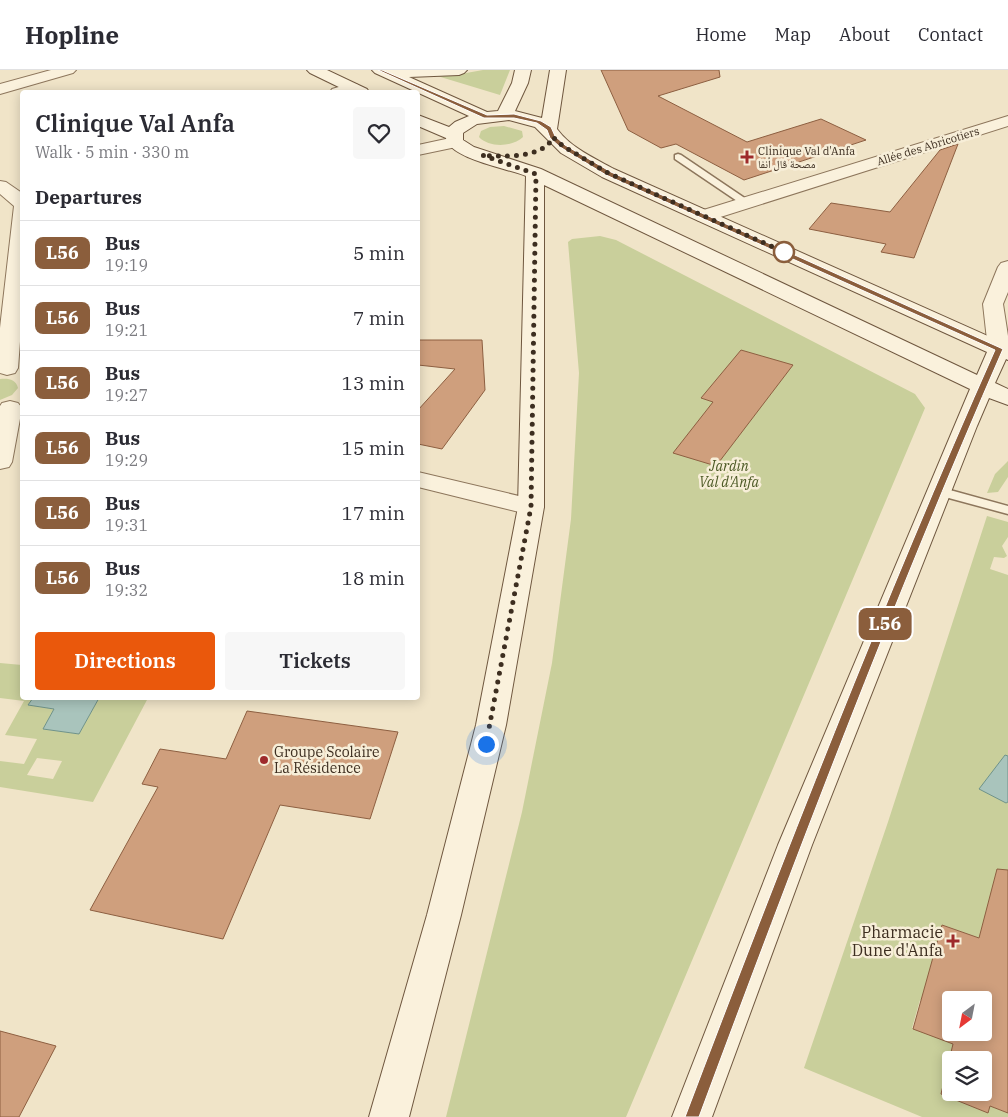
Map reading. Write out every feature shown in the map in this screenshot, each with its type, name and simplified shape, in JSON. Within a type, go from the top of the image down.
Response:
[{"type":"main road","points":[[0,89],[68,70]]},
{"type":"main road","points":[[315,70],[348,90]]},
{"type":"main road","points":[[380,70],[486,117]]},
{"type":"main road","points":[[386,70],[417,72],[459,70]]},
{"type":"main road","points":[[504,116],[520,83],[523,70]]},
{"type":"main road","points":[[389,1117],[444,915],[491,725],[531,507],[542,148],[558,70]]},
{"type":"main road","points":[[454,138],[456,129],[463,124],[486,117],[504,116],[531,119],[542,148],[996,392]]},
{"type":"main road","points":[[420,121],[454,138],[468,151],[482,155],[563,146],[608,173],[1004,351]]},
{"type":"main road","name":"Allée des Abricotiers","points":[[704,216],[1008,121]]},
{"type":"main road","points":[[420,149],[454,138]]},
{"type":"main road","points":[[0,186],[20,201]]},
{"type":"main road","points":[[0,206],[20,203]]},
{"type":"main road","points":[[10,368],[20,230]]},
{"type":"main road","points":[[692,1117],[794,845],[939,491],[996,392],[1004,351],[993,304],[1008,267]]},
{"type":"main road","points":[[0,462],[11,407]]},
{"type":"main road","points":[[420,480],[531,507]]},
{"type":"lane","points":[[678,157],[746,203]]},
{"type":"lane","points":[[939,491],[1008,510]]},
{"type":"green space","points":[[483,70],[510,70],[500,95],[434,75],[455,75]]},
{"type":"green space","points":[[504,126],[522,131],[523,137],[513,143],[501,145],[483,141],[479,137],[481,131],[490,127]]},
{"type":"green space","name":"Jardin Val d'Anfa","points":[[600,236],[616,240],[915,394],[925,408],[626,1117],[446,1117],[522,812],[552,663],[571,519],[579,373],[568,242],[572,239]]},
{"type":"green space","points":[[0,379],[11,380],[18,388],[12,395],[0,400]]},
{"type":"green space","points":[[1008,461],[1008,477],[998,492],[987,493],[995,474]]},
{"type":"green space","points":[[987,516],[1008,522],[1008,537],[1002,546],[1007,556],[1004,558],[994,557],[990,569],[1008,575],[1008,756],[1005,755],[1006,803],[1008,802],[1008,906],[979,938],[942,925],[927,1003],[920,1000],[912,1028],[953,1044],[951,1051],[942,1051],[942,1101],[958,1101],[988,1113],[990,1106],[1008,1113],[1008,1117],[922,1117],[804,1068],[888,822]]},
{"type":"green space","points":[[0,663],[20,665],[20,700],[32,700],[29,705],[54,709],[43,729],[79,734],[98,700],[147,700],[93,802],[0,787],[0,761],[24,764],[37,739],[5,735],[24,701],[0,698]],"holes":[[[37,758],[62,761],[53,779],[27,775]]]},
{"type":"water","points":[[32,700],[98,700],[79,734],[43,729],[54,709],[28,705]]},
{"type":"water","points":[[1005,755],[1008,756],[1008,802],[1006,803],[979,789]]},
{"type":"building","points":[[601,70],[719,70],[720,77],[658,96],[747,142],[821,119],[866,140],[744,180],[676,144],[661,148],[628,130]]},
{"type":"building","points":[[958,144],[914,258],[881,252],[886,244],[809,229],[831,203],[890,212],[940,150]]},
{"type":"building","points":[[420,340],[482,340],[485,390],[442,449],[420,444],[420,408],[455,369],[420,365]]},
{"type":"building","points":[[741,350],[793,365],[716,466],[673,453],[713,402],[701,398]]},
{"type":"building","points":[[247,711],[398,732],[370,819],[280,805],[223,939],[90,910],[158,787],[142,784],[160,749],[226,759]]},
{"type":"building","points":[[997,869],[1008,870],[1008,1113],[990,1106],[988,1113],[958,1101],[992,1101],[992,1051],[951,1051],[953,1044],[945,1041],[992,1041],[992,991],[942,991],[942,1040],[913,1029],[942,925],[979,938]]},
{"type":"building","points":[[0,1031],[56,1046],[19,1117],[0,1117]]},
{"type":"bus line","name":"L56","points":[[380,70],[486,117],[514,116],[539,122],[549,129],[553,137],[563,146],[608,173],[999,349],[965,426],[794,845],[692,1117]]},
{"type":"place","name":"Clinique Val d'Anfa مصحة ڤال أنفا","points":[[747,157]]},
{"type":"place","name":"Groupe Scolaire La Résidence","points":[[264,760]]},
{"type":"place","name":"Pharmacie Dune d'Anfa","points":[[953,941]]},
{"type":"route","points":[[486,744],[531,507],[536,174],[482,155],[501,157],[527,154],[544,148],[553,137],[563,146],[608,173],[791,255],[784,252]]}]
